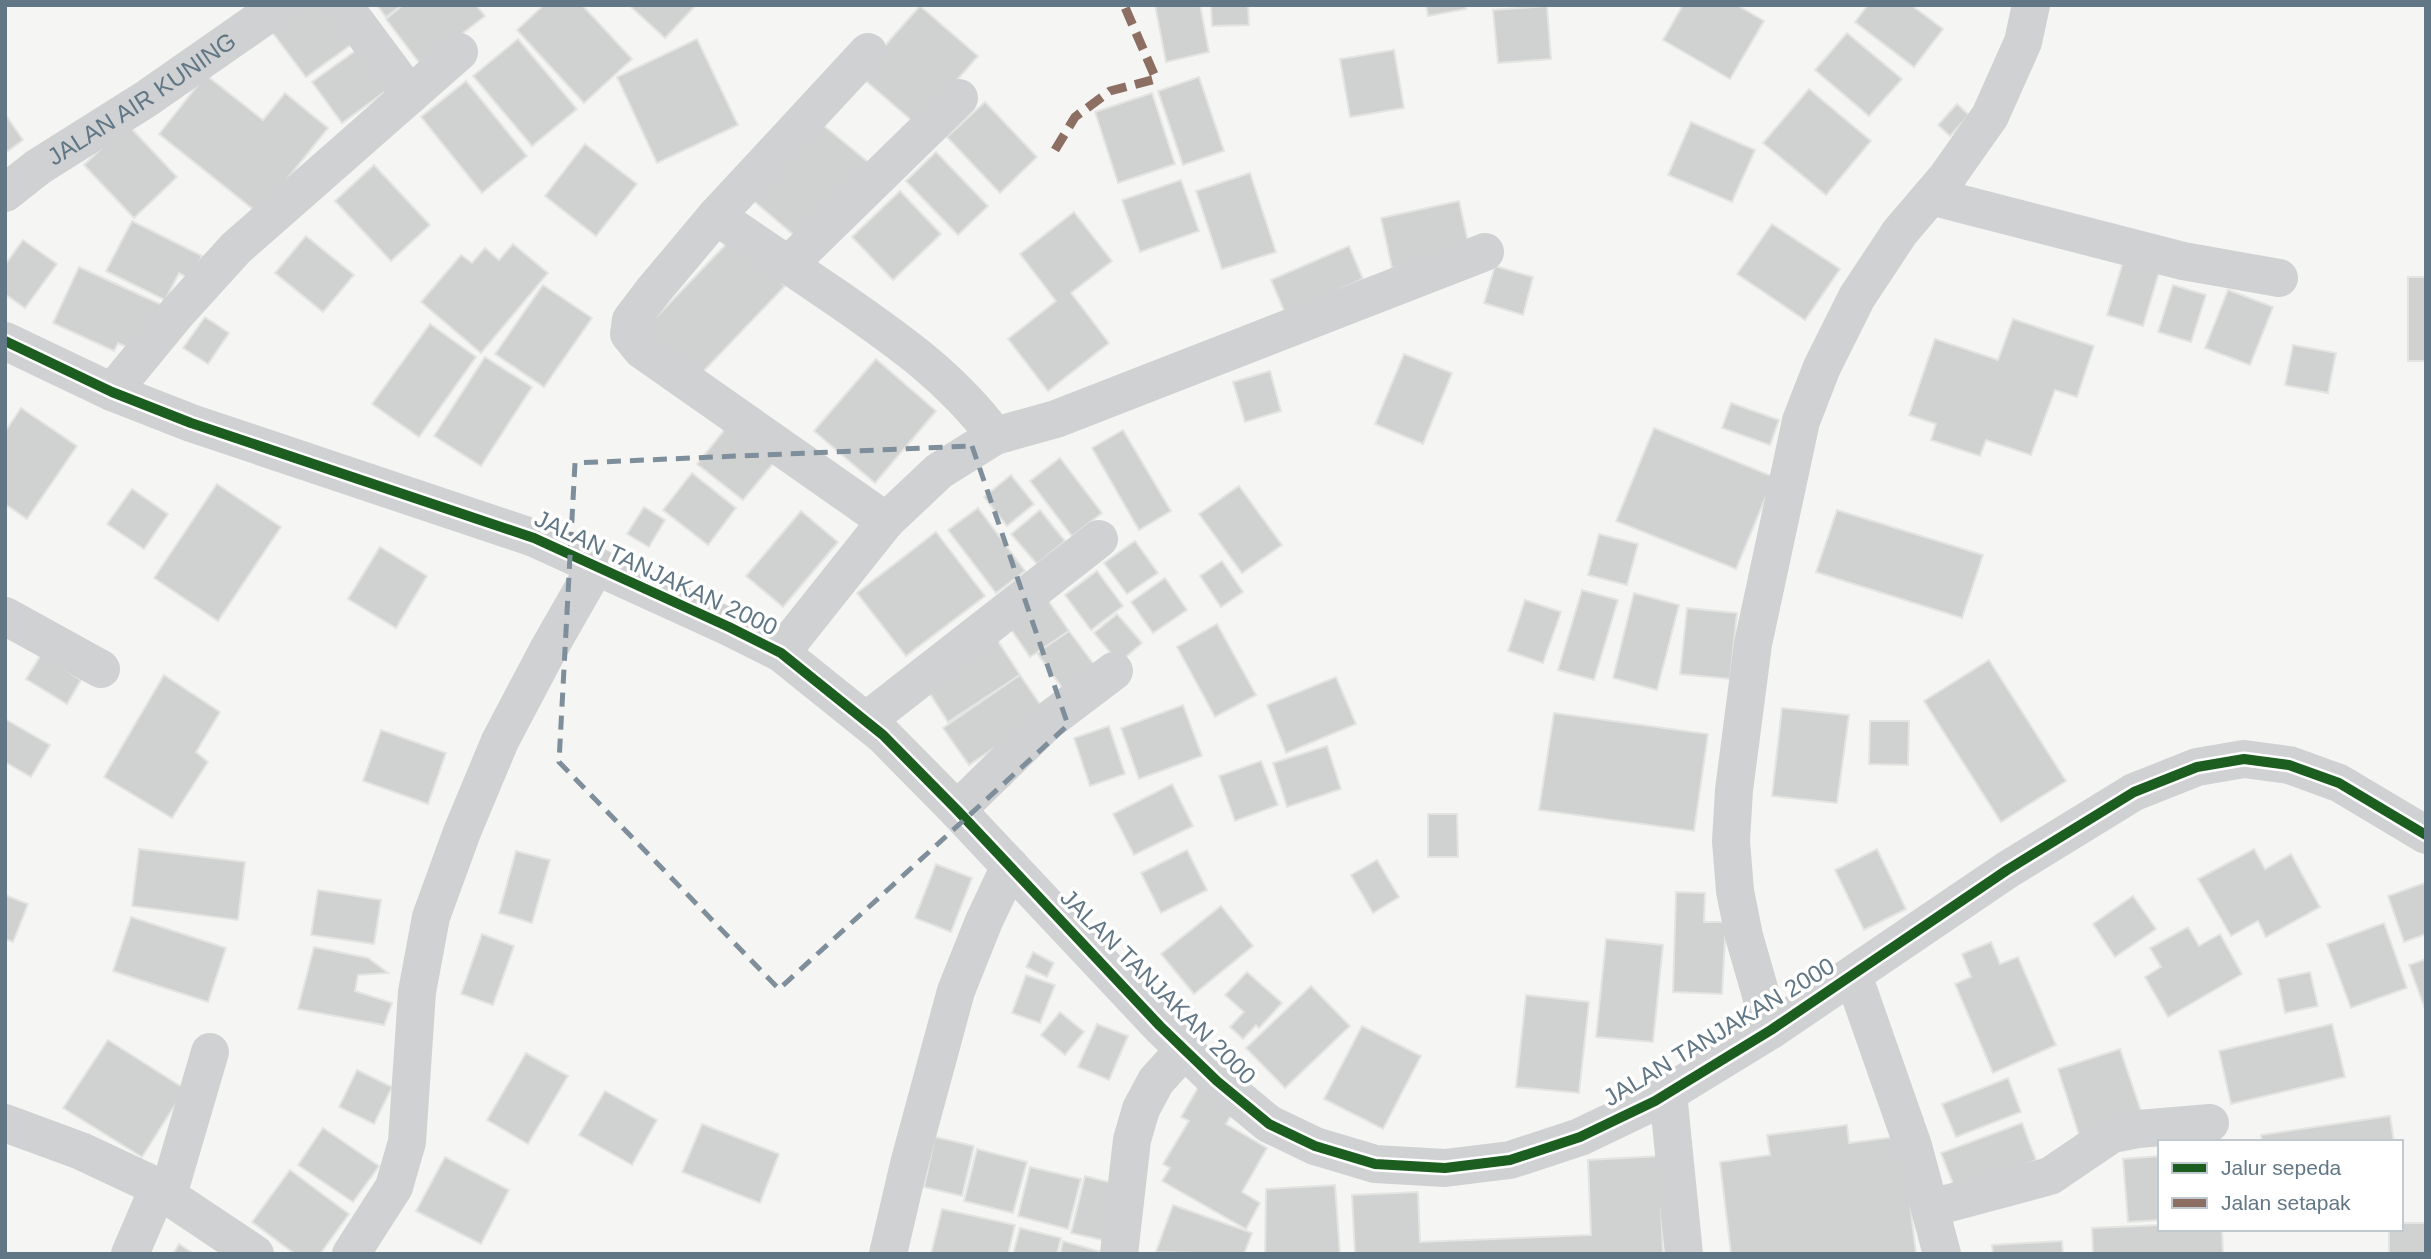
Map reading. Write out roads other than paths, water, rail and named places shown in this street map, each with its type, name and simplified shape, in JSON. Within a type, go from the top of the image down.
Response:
[{"type":"street","name":"JALAN AIR KUNING","points":[[5,193],[38,167],[146,99],[281,5]]},
{"type":"street","points":[[343,5],[410,95]]},
{"type":"street","points":[[1771,1030],[1744,936],[1735,891],[1731,841],[1734,790],[1753,644],[1798,433],[1822,366],[1857,297],[1900,232],[1947,177],[1990,116],[2023,42],[2031,5]]},
{"type":"street","points":[[112,392],[177,313],[236,248],[458,52]]},
{"type":"street","points":[[868,52],[716,216],[631,320],[629,334],[642,350],[886,521]]},
{"type":"street","points":[[788,265],[959,98]]},
{"type":"street","points":[[1931,196],[2183,261],[2279,278]]},
{"type":"street","points":[[716,216],[901,342],[974,407],[995,436]]},
{"type":"street","points":[[781,653],[886,521],[939,471],[995,436],[1056,419],[1485,252]]},
{"type":"street","name":"JALAN TANJAKAN 2000","points":[[5,341],[112,392],[191,423],[534,538],[781,653],[866,721],[957,810],[1101,965],[1217,1081],[1269,1124],[1315,1146],[1374,1164],[1445,1168],[1510,1160],[1580,1137],[1668,1093],[1771,1030],[2007,870],[2134,792],[2197,767],[2244,759],[2289,765],[2339,783],[2426,835]]},
{"type":"street","points":[[866,721],[1099,540]]},
{"type":"street","points":[[351,1254],[394,1187],[407,1142],[417,992],[430,917],[500,741],[596,566]]},
{"type":"street","points":[[9,626],[101,669]]},
{"type":"street","points":[[957,810],[1048,721],[1114,671]]},
{"type":"street","points":[[888,1254],[909,1164],[956,991],[1010,866]]},
{"type":"street","points":[[1853,975],[1885,1062],[1931,1208],[1942,1254]]},
{"type":"street","points":[[1119,1254],[1132,1140],[1141,1109],[1156,1081],[1184,1049]]},
{"type":"street","points":[[130,1254],[163,1192],[211,1052]]},
{"type":"street","points":[[1668,1093],[1684,1254]]},
{"type":"street","points":[[5,1123],[81,1151],[147,1182],[255,1254]]},
{"type":"street","points":[[1931,1208],[2050,1175],[2112,1134],[2210,1123]]}]
